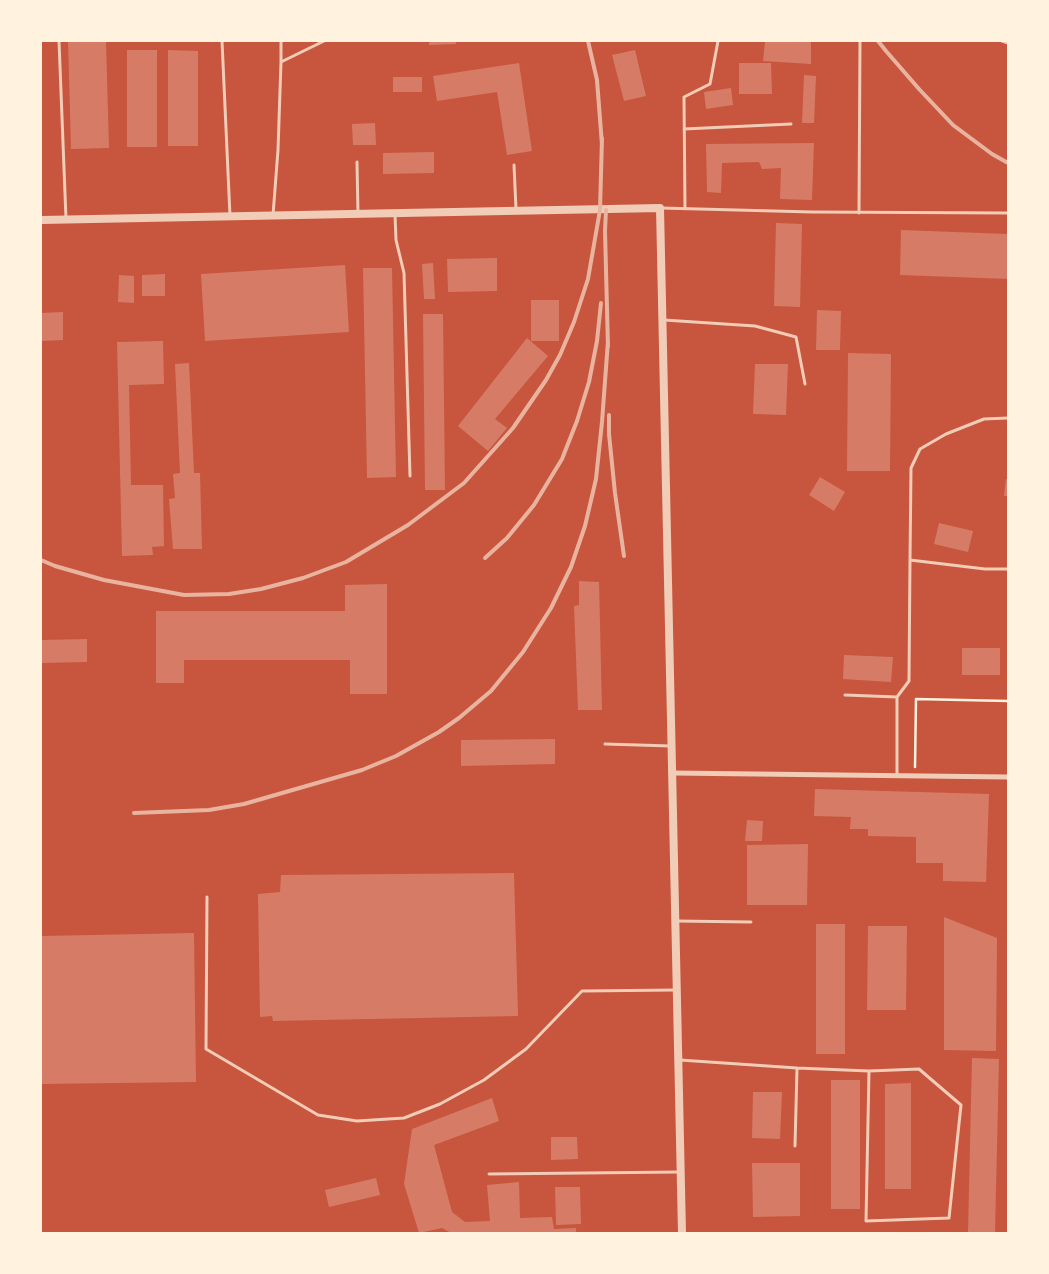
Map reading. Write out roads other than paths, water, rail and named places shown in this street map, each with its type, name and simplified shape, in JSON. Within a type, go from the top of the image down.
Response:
[{"type":"street","points":[[41,220],[660,208],[682,1233]]},
{"type":"street","points":[[672,773],[1008,777]]},
{"type":"lane","points":[[59,41],[66,219]]},
{"type":"lane","points":[[222,41],[230,216]]},
{"type":"lane","points":[[274,215],[281,41]]},
{"type":"lane","points":[[281,62],[324,41]]},
{"type":"lane","points":[[686,209],[684,98],[710,84],[718,41]]},
{"type":"lane","points":[[858,212],[860,41]]},
{"type":"lane","points":[[1002,41],[1008,43]]},
{"type":"lane","points":[[684,129],[791,124]]},
{"type":"lane","points":[[357,162],[358,214]]},
{"type":"lane","points":[[514,165],[516,211]]},
{"type":"lane","points":[[660,208],[1008,213]]},
{"type":"lane","points":[[395,213],[396,240],[404,273],[410,476]]},
{"type":"lane","points":[[663,320],[755,326],[796,338],[804,384]]},
{"type":"lane","points":[[897,776],[897,697],[910,681],[911,468],[920,449],[946,434],[984,419],[1008,418]]},
{"type":"lane","points":[[910,560],[985,569],[1008,569]]},
{"type":"lane","points":[[845,695],[897,697]]},
{"type":"lane","points":[[605,744],[672,746]]},
{"type":"lane","points":[[207,897],[206,1049],[318,1115],[357,1121],[404,1118],[440,1104],[484,1080],[526,1049],[582,991],[677,990]]},
{"type":"lane","points":[[675,921],[751,922]]},
{"type":"lane","points":[[678,1060],[869,1071],[919,1069],[961,1105],[949,1218],[866,1221],[869,1071]]},
{"type":"lane","points":[[796,1146],[798,1068]]},
{"type":"lane","points":[[489,1174],[680,1172]]},
{"type":"railway","points":[[588,41],[597,80],[602,145]]},
{"type":"railway","points":[[878,41],[953,125],[992,154],[1008,163]]},
{"type":"railway","points":[[41,560],[104,580],[184,595],[229,594],[261,589],[303,578],[346,562],[408,525],[464,483],[513,428],[546,380],[560,355],[574,322],[588,279],[600,210],[602,138]]},
{"type":"railway","points":[[606,210],[608,347]]},
{"type":"railway","points":[[485,558],[507,538],[534,505],[562,459],[577,421],[589,382],[597,341],[601,303]]},
{"type":"railway","points":[[134,813],[209,810],[244,804],[362,770],[396,756],[439,732],[491,691],[523,652],[551,608],[571,567],[585,526],[596,479],[608,341]]},
{"type":"railway","points":[[609,415],[615,493],[624,556]]}]
